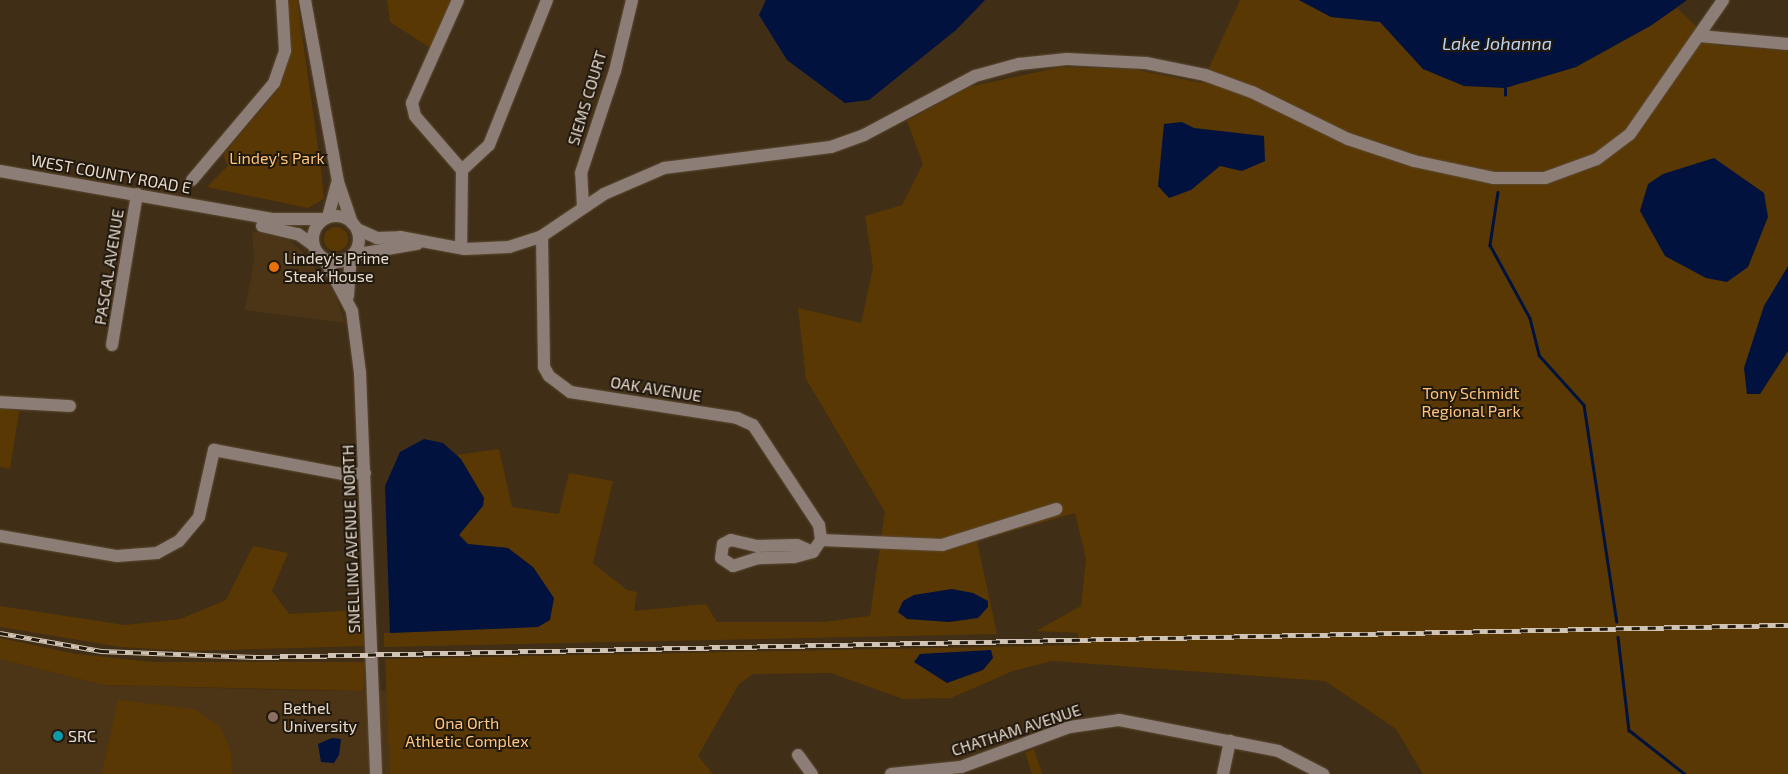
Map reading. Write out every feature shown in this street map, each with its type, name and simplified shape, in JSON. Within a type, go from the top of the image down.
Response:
[{"type":"street","points":[[192,180],[263,99],[278,75],[286,38],[282,0]]},
{"type":"street","points":[[304,0],[338,182],[355,226],[359,244],[352,256]]},
{"type":"street","points":[[458,0],[412,103],[415,116],[462,170],[461,248]]},
{"type":"street","points":[[462,170],[489,145],[547,0]]},
{"type":"street","name":"SIEMS COURT","points":[[583,207],[581,173],[615,71],[632,0]]},
{"type":"street","points":[[326,218],[339,216],[377,238],[461,248],[509,247],[542,236],[583,207],[623,184],[681,164],[845,143],[975,76],[1019,64],[1067,59],[1116,60],[1187,70],[1252,92],[1348,139],[1414,161],[1493,178],[1545,178],[1582,166],[1624,139],[1700,36],[1723,0]]},
{"type":"street","points":[[1700,36],[1788,44]]},
{"type":"street","name":"WEST COUNTY ROAD E","points":[[0,171],[272,219],[326,218]]},
{"type":"street","points":[[338,182],[326,218],[314,230],[313,245],[325,260],[336,263],[352,256],[424,243]]},
{"type":"street","name":"PASCAL AVENUE","points":[[112,345],[137,194]]},
{"type":"street","name":"WEST COUNTY ROAD E","points":[[217,210],[298,234],[313,245]]},
{"type":"street","name":"OAK AVENUE","points":[[542,236],[546,293],[544,367],[549,376],[570,392],[737,418],[753,425],[820,525],[821,540]]},
{"type":"street","name":"SNELLING AVENUE NORTH","points":[[352,256],[349,304],[360,374],[376,774]]},
{"type":"street","name":"SNELLING AVENUE NORTH","points":[[325,260],[349,304]]},
{"type":"street","points":[[0,402],[70,406]]},
{"type":"street","points":[[0,536],[117,556],[157,553],[179,541],[199,517],[214,450],[342,474],[365,473]]},
{"type":"street","points":[[813,552],[797,545],[757,546],[731,540],[723,544],[720,553],[733,566],[813,552],[821,540],[942,545],[1056,509]]},
{"type":"street","name":"CHATHAM AVENUE","points":[[891,774],[961,767],[1102,720],[1137,722],[1292,756],[1323,774]]},
{"type":"street","points":[[1223,774],[1230,741]]},
{"type":"street","points":[[798,755],[812,774]]},
{"type":"shaded area","points":[[252,231],[288,240],[300,249],[334,291],[345,323],[245,310],[254,260]]},
{"type":"shaded area","name":"Bethel University","points":[[0,659],[104,685],[314,691],[547,691],[544,774],[0,774]]},
{"type":"green space","name":"Lindey's Park","points":[[287,0],[297,0],[324,199],[308,208],[207,187],[228,166],[223,155],[276,92],[284,73],[291,39]]},
{"type":"green space","points":[[387,0],[452,0],[432,49],[390,22]]},
{"type":"green space","name":"Tony Schmidt Regional Park","points":[[1240,0],[1299,0],[1331,17],[1380,22],[1423,69],[1505,88],[1576,67],[1677,8],[1716,45],[1788,51],[1788,774],[1423,774],[1396,729],[1325,681],[1052,661],[1013,671],[951,698],[903,699],[831,673],[753,674],[739,684],[698,756],[713,774],[390,774],[385,659],[1079,645],[1078,633],[1036,631],[1081,606],[1086,559],[1075,513],[977,541],[997,634],[384,647],[384,633],[494,628],[508,548],[468,544],[459,534],[484,498],[457,455],[499,449],[512,507],[559,514],[569,473],[613,481],[593,563],[627,590],[637,592],[634,611],[706,604],[717,622],[824,622],[870,616],[885,512],[806,379],[798,308],[861,323],[873,267],[865,216],[902,205],[923,164],[907,121],[969,87],[1061,67],[1132,69],[1202,83]]},
{"type":"green space","points":[[336,227],[345,230],[348,239],[345,248],[336,251],[327,248],[324,239],[327,230]]},
{"type":"green space","points":[[0,408],[19,411],[10,469],[0,467]]},
{"type":"green space","points":[[253,546],[288,553],[272,591],[289,614],[361,610],[364,646],[191,651],[120,647],[0,627],[0,606],[125,625],[180,619],[226,600]]},
{"type":"green space","points":[[0,638],[76,654],[153,662],[365,662],[364,691],[104,685],[0,659]]},
{"type":"green space","points":[[118,700],[194,709],[221,727],[231,753],[232,774],[102,774]]},
{"type":"green space","points":[[1034,749],[1042,774],[1032,774],[1025,753]]},
{"type":"water","points":[[766,0],[985,0],[956,30],[869,100],[845,103],[787,60],[759,15]]},
{"type":"water","name":"Lake Johanna","points":[[1299,0],[1687,0],[1652,25],[1576,67],[1505,88],[1464,86],[1423,69],[1380,22],[1331,17]]},
{"type":"water","points":[[1182,122],[1194,128],[1264,136],[1265,161],[1242,171],[1220,166],[1191,190],[1169,198],[1158,186],[1164,124]]},
{"type":"water","points":[[1714,158],[1764,193],[1768,217],[1748,267],[1727,282],[1706,278],[1665,256],[1640,211],[1648,184],[1663,174]]},
{"type":"water","points":[[1788,266],[1788,351],[1760,394],[1747,394],[1744,368],[1764,306]]},
{"type":"water","points":[[424,439],[443,443],[461,459],[484,498],[483,506],[459,535],[468,544],[508,548],[533,567],[554,598],[550,620],[538,627],[390,633],[385,486],[400,452]]},
{"type":"water","points":[[952,589],[973,593],[988,601],[988,607],[978,618],[949,622],[907,619],[898,612],[903,601],[914,595]]},
{"type":"water","points":[[991,650],[993,658],[983,670],[947,683],[914,662],[920,654]]},
{"type":"water","points":[[332,738],[341,739],[339,755],[334,763],[321,762],[318,744]]},
{"type":"waterway","points":[[1505,88],[1505,95]]},
{"type":"waterway","points":[[1498,192],[1490,245],[1530,318],[1539,355],[1584,405],[1617,622]]},
{"type":"waterway","points":[[1618,637],[1629,730],[1685,774]]},
{"type":"railway","points":[[0,633],[101,651],[256,657],[1788,625]]},
{"type":"place","name":"Lindey's Prime Steak House","points":[[274,267]]},
{"type":"place","name":"Bethel University","points":[[273,717]]},
{"type":"place","name":"SRC","points":[[58,736]]},
{"type":"park label","name":"Ona Orth Athletic Complex","points":[[467,732]]}]
